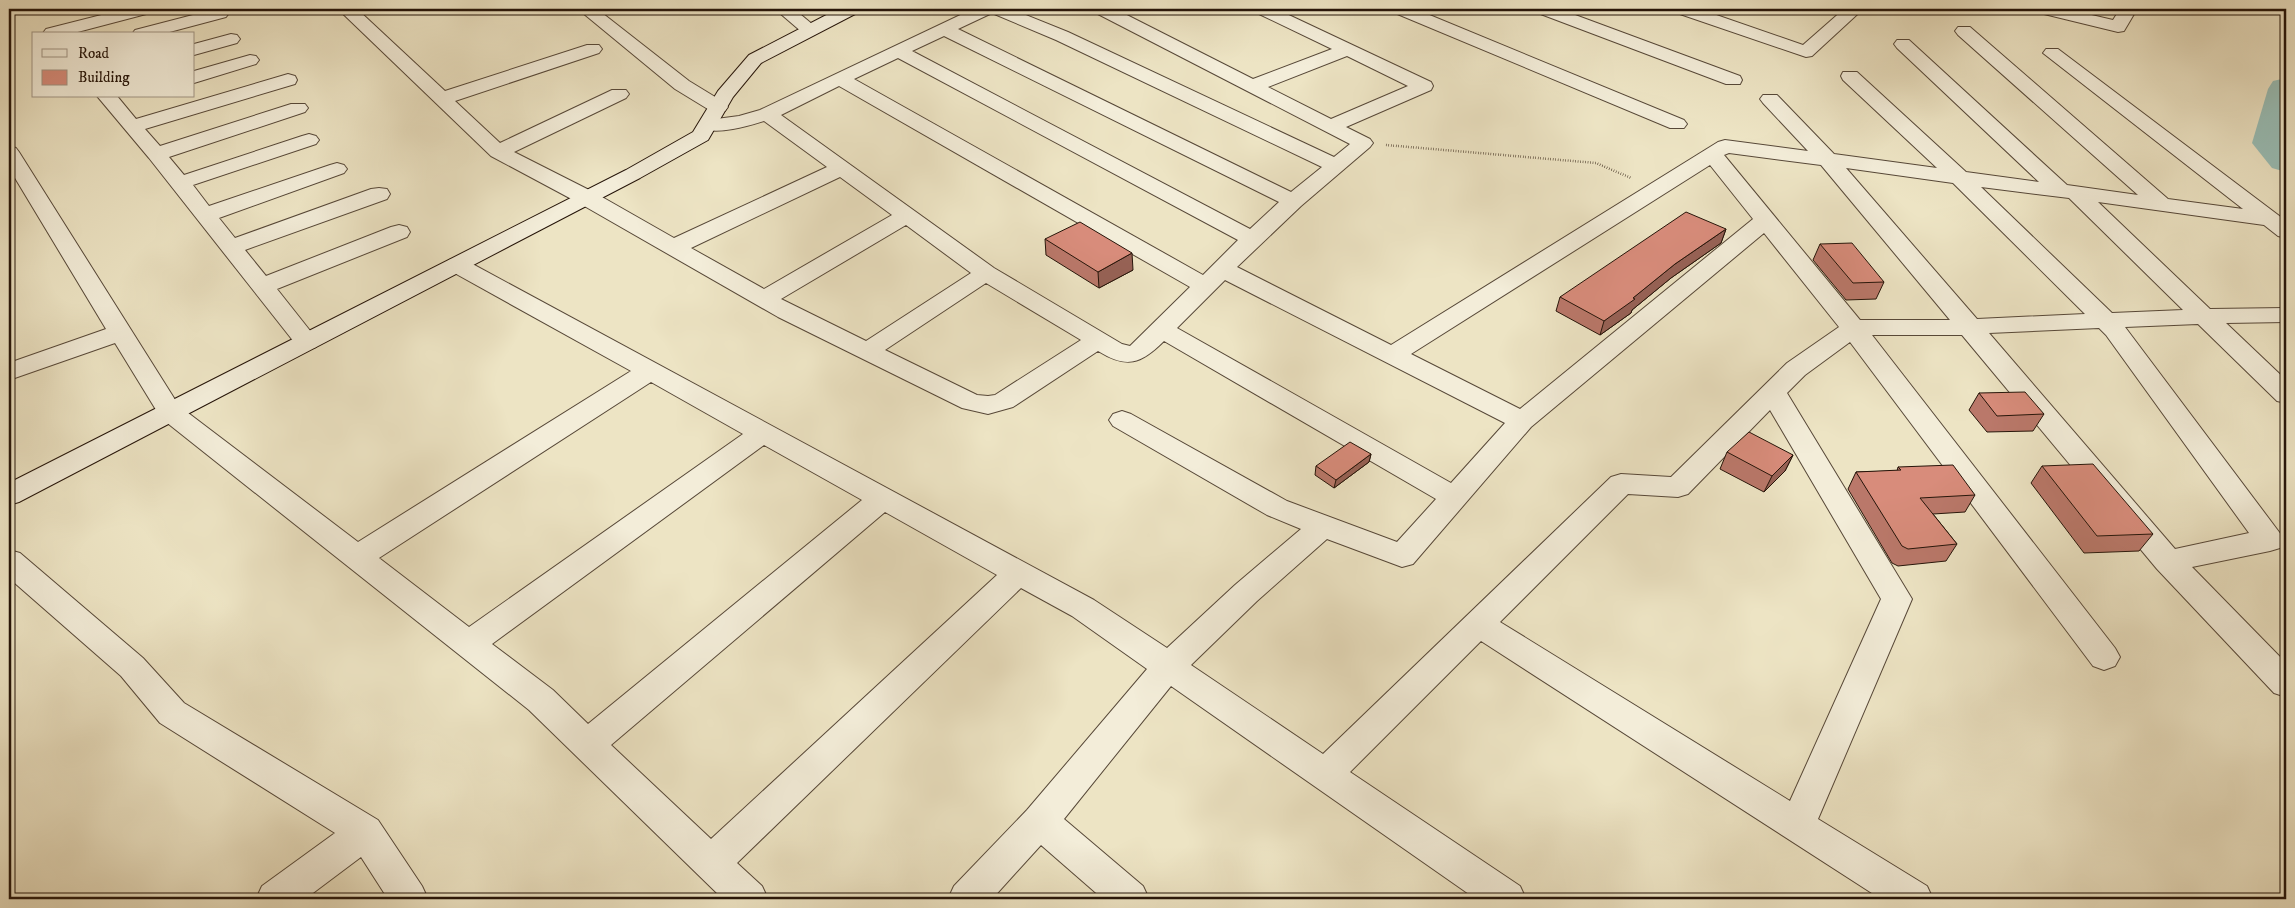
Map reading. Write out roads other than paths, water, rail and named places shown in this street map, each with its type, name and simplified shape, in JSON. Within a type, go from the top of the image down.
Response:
[{"type":"street","points":[[49,30],[144,9]]},
{"type":"street","points":[[347,9],[498,152],[587,198],[764,298],[971,402],[988,405],[1004,401],[1098,340]]},
{"type":"street","points":[[587,9],[682,85],[713,116],[740,122],[768,114],[986,9]]},
{"type":"street","points":[[784,9],[810,29]]},
{"type":"street","points":[[9,495],[587,198],[701,136],[725,95],[755,59],[851,9]]},
{"type":"street","points":[[997,9],[1062,36],[1336,166]]},
{"type":"street","points":[[768,114],[986,273],[1122,354],[1132,355],[1139,352],[1252,239],[1293,201],[1363,143],[1102,9]]},
{"type":"street","points":[[1263,9],[1424,86],[1331,126]]},
{"type":"street","points":[[1400,9],[1677,124]]},
{"type":"street","points":[[1544,9],[1733,80]]},
{"type":"street","points":[[1683,9],[1806,52],[1845,10]]},
{"type":"street","points":[[2046,9],[2118,27],[2128,9]]},
{"type":"street","points":[[149,32],[220,13]]},
{"type":"street","points":[[944,29],[1293,201]]},
{"type":"street","points":[[1964,31],[2161,204]]},
{"type":"street","points":[[195,50],[232,39]]},
{"type":"street","points":[[1903,44],[2204,316],[2286,395]]},
{"type":"street","points":[[441,99],[593,49]]},
{"type":"street","points":[[1252,86],[1348,49]]},
{"type":"street","points":[[898,51],[1252,239]]},
{"type":"street","points":[[2052,53],[2279,225]]},
{"type":"street","points":[[195,77],[250,60]]},
{"type":"street","points":[[1850,76],[1960,178],[2115,330],[2270,540],[2168,561]]},
{"type":"street","points":[[840,79],[1214,278],[1392,355],[1522,421]]},
{"type":"street","points":[[132,126],[288,80]]},
{"type":"street","points":[[498,152],[619,94]]},
{"type":"street","points":[[115,98],[132,126],[307,342]]},
{"type":"street","points":[[1770,99],[1828,160],[2168,561],[2286,684]]},
{"type":"street","points":[[156,154],[298,108]]},
{"type":"street","points":[[179,183],[309,140]]},
{"type":"street","points":[[1392,355],[1725,146],[2161,204],[2279,225]]},
{"type":"street","points":[[1712,154],[1853,328],[2104,657]]},
{"type":"street","points":[[674,247],[841,168]]},
{"type":"street","points":[[14,169],[170,412],[541,700],[749,899]]},
{"type":"street","points":[[205,214],[337,169]]},
{"type":"street","points":[[231,247],[379,194]]},
{"type":"street","points":[[764,298],[906,215]]},
{"type":"street","points":[[1122,420],[1277,508],[1402,556],[1522,421],[1766,220]]},
{"type":"street","points":[[262,286],[399,232]]},
{"type":"street","points":[[457,264],[1082,608],[1507,899]]},
{"type":"street","points":[[867,351],[986,273]]},
{"type":"street","points":[[1325,774],[1621,484],[1678,487],[1796,369],[1853,328],[1968,327],[2204,316],[2286,315]]},
{"type":"street","points":[[1162,330],[1454,497]]},
{"type":"street","points":[[9,372],[120,332]]},
{"type":"street","points":[[357,557],[650,371]]},
{"type":"street","points":[[1773,392],[1897,599],[1797,826]]},
{"type":"street","points":[[469,644],[763,433]]},
{"type":"street","points":[[588,744],[882,498]]},
{"type":"street","points":[[967,899],[1040,821],[1168,667],[1246,592],[1324,526]]},
{"type":"street","points":[[9,561],[132,666],[172,713],[364,832],[409,899]]},
{"type":"street","points":[[711,863],[1018,573]]},
{"type":"street","points":[[1478,624],[1914,899]]},
{"type":"street","points":[[1040,821],[1130,899]]},
{"type":"street","points":[[274,899],[364,832]]},
{"type":"waterway","points":[[2286,89],[2271,143],[2286,160]]}]
